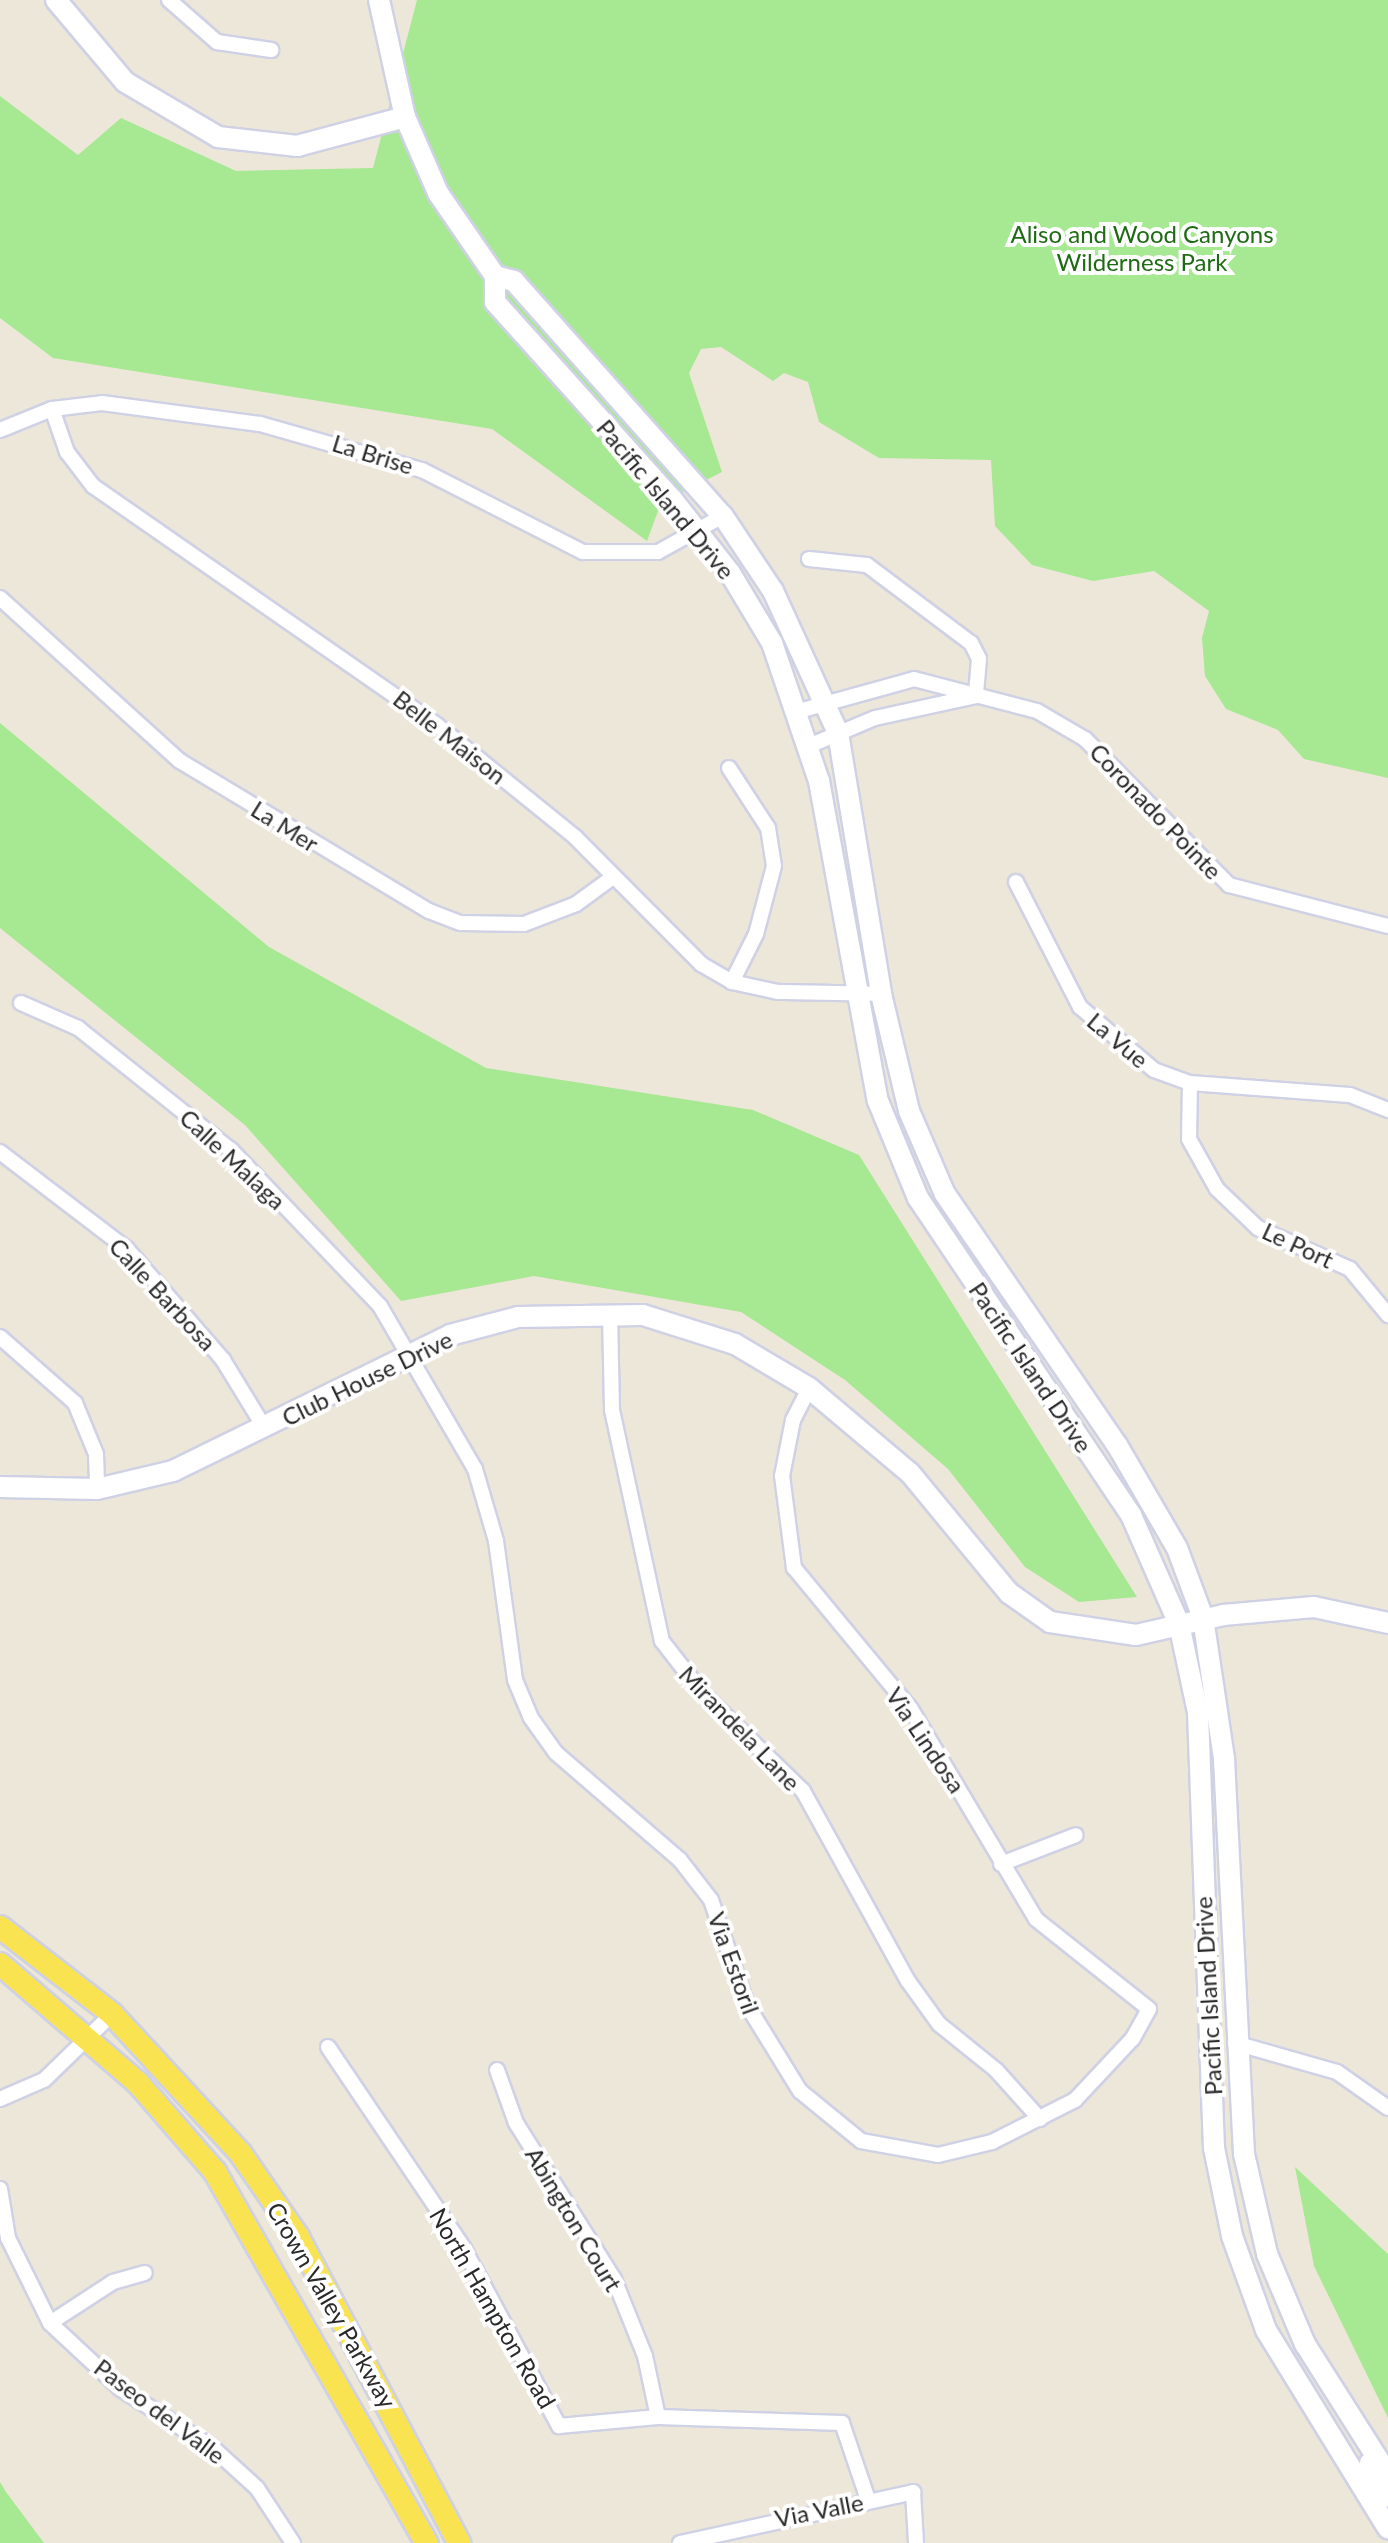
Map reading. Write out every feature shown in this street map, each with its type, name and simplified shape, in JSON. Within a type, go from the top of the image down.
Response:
[{"type":"main road","points":[[56,0],[125,82],[218,137],[297,146],[405,117]]},
{"type":"main road","name":"Pacific Island Drive","points":[[379,0],[405,117],[444,203],[495,276],[495,302],[699,533],[772,643],[811,745],[855,997],[878,1101],[918,1198],[1131,1515],[1179,1624],[1198,1713],[1214,2148],[1232,2236],[1266,2330],[1388,2528]]},
{"type":"main road","name":"Pacific Island Drive","points":[[495,276],[514,281],[723,516],[773,591],[838,733],[881,994],[909,1111],[945,1194],[1117,1445],[1177,1548],[1203,1618],[1224,1759],[1235,2043],[1244,2154],[1267,2254],[1305,2344],[1388,2475]]},
{"type":"main road","name":"Club House Drive","points":[[0,1487],[97,1489],[173,1471],[410,1354],[518,1317],[643,1315],[735,1344],[809,1388],[910,1473],[1033,1613],[1106,1636],[1203,1618],[1314,1607],[1388,1623]]},
{"type":"main road","name":"Crown Valley Parkway","points":[[0,1927],[112,2014],[241,2154],[298,2237],[459,2543]]},
{"type":"main road","name":"Crown Valley Parkway","points":[[0,1964],[89,2036],[177,2123],[245,2217],[424,2538]]},
{"type":"main road","points":[[1208,2006],[1235,2043],[1214,2088]]},
{"type":"main road","points":[[1372,2451],[1371,2469],[1388,2497]]},
{"type":"main road","points":[[424,2538],[434,2531],[442,2543]]},
{"type":"street","points":[[169,0],[217,42],[271,50]]},
{"type":"street","name":"La Brise","points":[[0,430],[52,409],[148,405],[335,441],[422,470],[583,552],[658,552],[699,533],[723,516]]},
{"type":"street","name":"Belle Maison","points":[[52,409],[67,452],[93,486],[355,663],[550,816],[673,941],[732,982],[855,997],[881,994]]},
{"type":"street","points":[[809,559],[867,565],[971,643],[979,659],[976,696]]},
{"type":"street","name":"La Mer","points":[[0,598],[180,761],[429,911],[461,923],[524,924],[565,910],[613,877]]},
{"type":"street","name":"Coronado Pointe","points":[[799,711],[914,679],[1037,711],[1085,739],[1229,885],[1388,926]]},
{"type":"street","name":"Coronado Pointe","points":[[811,745],[838,733],[976,696]]},
{"type":"street","points":[[729,768],[768,828],[774,866],[756,934],[732,982]]},
{"type":"street","name":"La Vue","points":[[1016,882],[1080,1007],[1118,1047],[1190,1083],[1350,1095],[1388,1110]]},
{"type":"street","name":"Calle Malaga","points":[[21,1003],[78,1028],[231,1150],[380,1306],[410,1354]]},
{"type":"street","name":"Le Port","points":[[1190,1083],[1189,1139],[1217,1189],[1258,1228],[1350,1269],[1388,1315]]},
{"type":"street","name":"Calle Barbosa","points":[[0,1152],[127,1249],[223,1360],[264,1427]]},
{"type":"street","name":"Mirandela Lane","points":[[610,1314],[612,1410],[662,1641],[680,1670],[777,1762],[825,1821],[908,1981],[939,2024],[1040,2119]]},
{"type":"street","points":[[0,1337],[75,1403],[96,1454],[97,1489]]},
{"type":"street","name":"Via Estoril","points":[[410,1354],[475,1469],[496,1541],[515,1680],[531,1718],[556,1753],[680,1860],[711,1900],[747,2005],[800,2091],[861,2141],[938,2155],[992,2142],[1040,2119],[1105,2071],[1149,2009]]},
{"type":"street","name":"Via Lindosa","points":[[809,1388],[793,1420],[782,1476],[781,1510],[794,1568],[910,1708],[1001,1864],[1055,1938],[1149,2009]]},
{"type":"street","points":[[1001,1864],[1076,1835]]},
{"type":"street","points":[[0,2099],[44,2080],[112,2014]]},
{"type":"street","points":[[1235,2043],[1337,2072],[1388,2108]]},
{"type":"street","name":"North Hampton Road","points":[[328,2047],[464,2249],[559,2426],[658,2417],[842,2423],[868,2500]]},
{"type":"street","name":"Abington Court","points":[[497,2070],[516,2123],[614,2279],[645,2356],[658,2417]]},
{"type":"street","name":"Paseo del Valle","points":[[0,2189],[8,2238],[50,2323],[121,2389],[221,2456],[257,2488],[293,2543]]},
{"type":"street","points":[[50,2323],[113,2282],[145,2273]]},
{"type":"street","name":"Via Valle","points":[[680,2543],[732,2527],[913,2492],[916,2543]]},
{"type":"street","points":[[732,2527],[737,2543]]},
{"type":"green space","name":"Aliso and Wood Canyons Wilderness Park","points":[[417,0],[1388,0],[1388,778],[1304,759],[1278,730],[1226,709],[1205,676],[1202,638],[1209,611],[1154,571],[1093,581],[1032,565],[995,526],[991,460],[879,458],[819,422],[808,382],[784,373],[773,381],[721,347],[701,349],[689,373],[722,472],[661,503],[647,541],[492,429],[53,358],[0,318],[0,96],[78,155],[121,118],[236,171],[373,168]]},
{"type":"green space","points":[[0,723],[269,947],[486,1068],[753,1110],[859,1155],[1137,1597],[1079,1602],[1025,1567],[948,1469],[845,1380],[741,1312],[534,1276],[401,1301],[245,1125],[0,928]]},
{"type":"green space","points":[[1295,2167],[1388,2254],[1388,2418],[1314,2266]]},
{"type":"green space","points":[[0,2482],[6,2492],[44,2543],[0,2543]]}]
